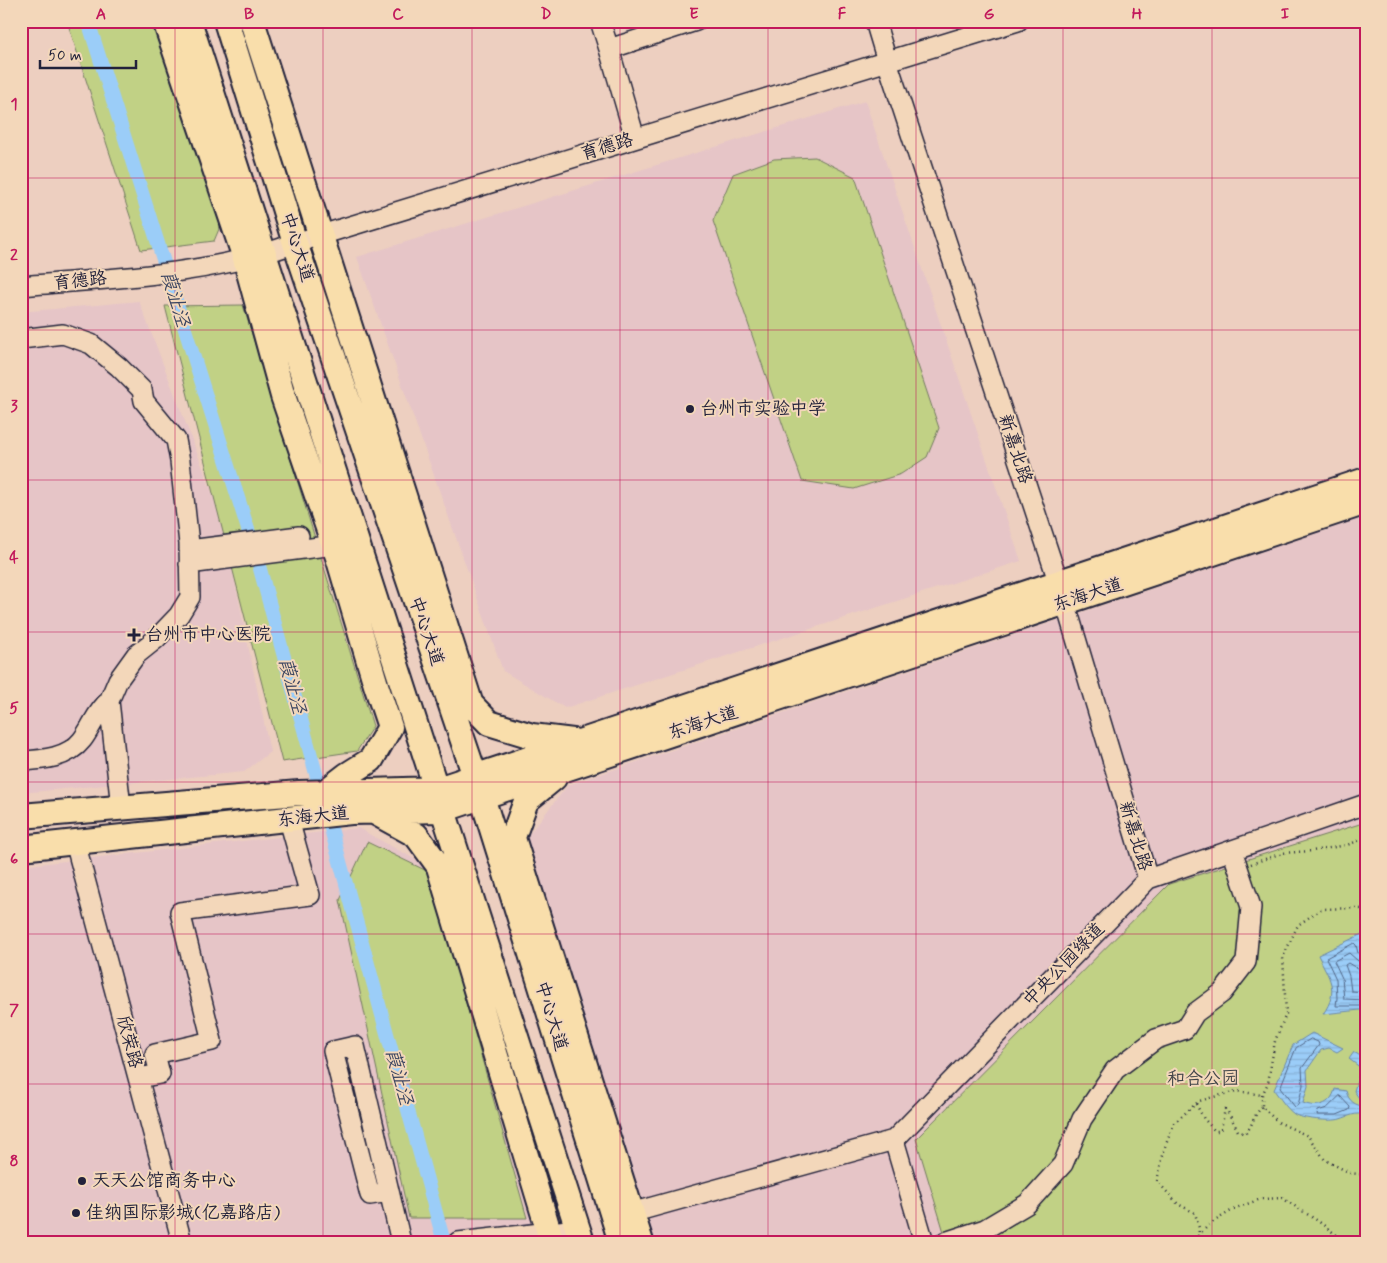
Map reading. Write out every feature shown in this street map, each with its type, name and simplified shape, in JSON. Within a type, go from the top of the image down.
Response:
[{"type":"main road","points":[[165,21],[255,256],[283,396],[332,539],[390,727],[371,760],[325,792]]},
{"type":"main road","name":"中心大道","points":[[226,21],[295,243],[404,532],[432,647],[504,867],[623,1215],[621,1242]]},
{"type":"main road","points":[[252,21],[320,235],[404,532],[471,705]]},
{"type":"main road","name":"中心大道","points":[[189,22],[255,256],[346,510],[579,1235]]},
{"type":"main road","name":"东海大道","points":[[479,786],[577,765],[1062,592],[1366,480]]},
{"type":"main road","name":"东海大道","points":[[21,848],[363,812],[439,800],[479,786],[580,742],[1062,592],[1366,502]]},
{"type":"main road","points":[[346,510],[349,595]]},
{"type":"main road","points":[[432,647],[462,696],[489,723],[532,736],[580,742]]},
{"type":"main road","points":[[504,867],[526,801],[548,782],[577,765]]},
{"type":"main road","name":"东海大道","points":[[21,816],[325,792],[439,800]]},
{"type":"main road","points":[[363,812],[416,835],[475,913]]},
{"type":"main road","points":[[513,838],[623,1215],[641,1242]]},
{"type":"main road","points":[[439,867],[550,1237]]},
{"type":"street","points":[[600,21],[635,138]]},
{"type":"street","points":[[609,49],[696,21]]},
{"type":"street","name":"新嘉北路","points":[[875,21],[886,62],[1062,592],[1148,879]]},
{"type":"street","name":"育德路","points":[[21,286],[196,269],[255,256],[1018,21]]},
{"type":"street","points":[[21,339],[63,334],[91,344],[119,367],[142,390],[144,401],[176,440],[180,461],[189,557],[190,597],[179,615],[156,639],[136,655],[118,680],[109,701],[100,708],[82,740],[68,752],[47,759],[21,762]]},
{"type":"street","points":[[189,557],[332,539]]},
{"type":"street","points":[[109,701],[121,807]]},
{"type":"street","name":"中央公园绿道","points":[[894,1140],[1148,879],[1366,804]]},
{"type":"street","points":[[139,1078],[160,1074],[155,1054],[212,1042],[180,912],[310,895],[289,820]]},
{"type":"street","name":"欣荣路","points":[[75,842],[182,1242]]},
{"type":"street","points":[[945,1242],[985,1228],[1028,1204],[1063,1164],[1082,1119],[1115,1070],[1156,1039],[1185,1029],[1196,1013],[1222,993],[1246,962],[1251,907],[1232,850]]},
{"type":"street","points":[[389,1192],[370,1195],[333,1051],[355,1046],[401,1242]]},
{"type":"street","points":[[623,1215],[894,1140],[924,1242]]},
{"type":"street","points":[[458,1242],[579,1235]]},
{"type":"path","points":[[21,790],[30,789]]},
{"type":"path","points":[[1238,868],[1282,853],[1312,851],[1347,845],[1366,838]]},
{"type":"path","points":[[1196,1104],[1204,1119],[1214,1131],[1221,1129],[1225,1109],[1238,1130],[1245,1134],[1251,1127],[1254,1115],[1262,1107],[1262,1095],[1270,1074],[1275,1041],[1286,1014],[1283,957],[1298,925],[1321,908],[1356,908],[1366,910]]},
{"type":"path","points":[[1198,1242],[1199,1228],[1195,1213],[1178,1204],[1157,1181],[1165,1147],[1174,1123],[1199,1101],[1236,1091],[1262,1095]]},
{"type":"path","points":[[1262,1107],[1278,1122],[1308,1136],[1325,1160],[1350,1174],[1366,1175]]},
{"type":"path","points":[[1198,1236],[1210,1224],[1236,1208],[1261,1198],[1282,1198],[1346,1242]]},
{"type":"shaded area","name":"台州市实验中学","points":[[865,101],[1021,561],[565,708],[503,671],[357,257]]},
{"type":"shaded area","name":"台州市中心医院","points":[[139,301],[222,518],[270,752],[244,772],[21,793],[21,312]]},
{"type":"shaded area","points":[[1366,517],[1366,1242],[649,1242],[525,839],[568,785]]},
{"type":"shaded area","points":[[358,828],[431,868],[546,1242],[21,1242],[21,866]]},
{"type":"green space","points":[[67,21],[155,21],[222,222],[214,241],[141,250]]},
{"type":"green space","points":[[815,157],[855,177],[939,428],[927,457],[901,474],[854,489],[802,481],[713,221],[733,174],[774,159]]},
{"type":"green space","points":[[243,305],[373,726],[357,751],[282,762],[165,306]]},
{"type":"green space","name":"和合公园","points":[[1366,822],[1366,1242],[947,1242],[916,1139],[1169,884]]},
{"type":"green space","points":[[367,842],[429,872],[527,1218],[409,1218],[340,900]]},
{"type":"water","points":[[1362,934],[1366,934],[1366,945],[1360,949],[1366,953],[1366,1011],[1323,1014],[1328,1006],[1332,991],[1329,977],[1318,955]]},
{"type":"water","points":[[1312,1033],[1343,1048],[1337,1052],[1329,1048],[1321,1050],[1307,1070],[1308,1086],[1303,1103],[1322,1104],[1330,1099],[1335,1089],[1346,1091],[1353,1102],[1366,1107],[1366,1115],[1356,1114],[1330,1120],[1316,1120],[1297,1116],[1283,1103],[1274,1090],[1293,1045]]},
{"type":"water","points":[[1354,1052],[1362,1057],[1366,1056],[1366,1100],[1359,1098],[1354,1091],[1361,1068],[1349,1059]]},
{"type":"waterway","name":"葭沚泾","points":[[88,21],[257,558],[444,1242]]},
{"type":"place","name":"台州市实验中学","points":[[690,409]]},
{"type":"place","name":"台州市中心医院","points":[[134,635]]},
{"type":"place","name":"天天公馆商务中心","points":[[82,1181]]},
{"type":"place","name":"佳纳国际影城(亿嘉路店)","points":[[76,1213]]}]
